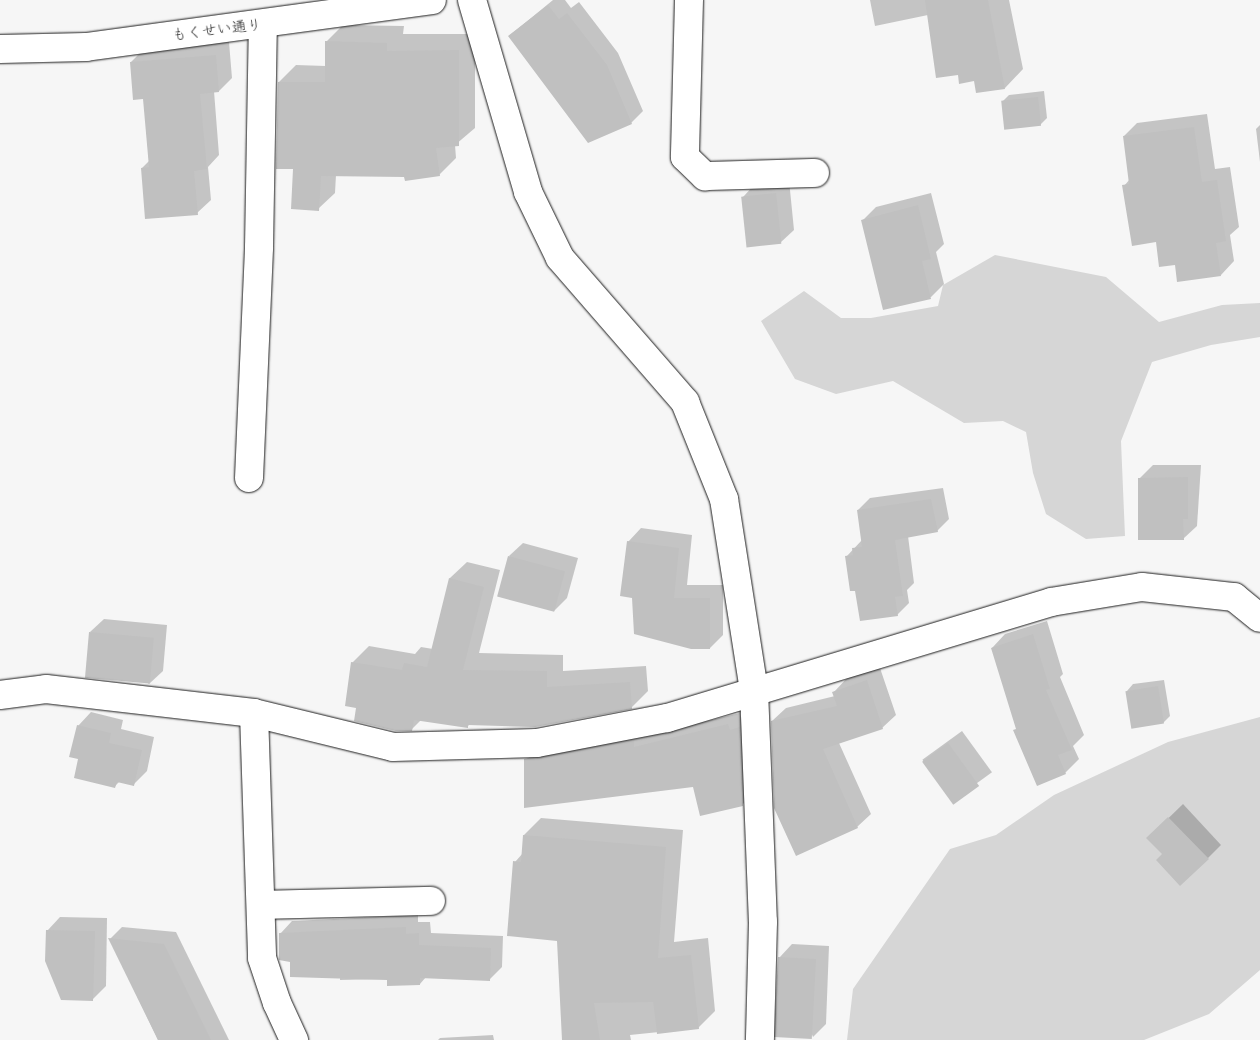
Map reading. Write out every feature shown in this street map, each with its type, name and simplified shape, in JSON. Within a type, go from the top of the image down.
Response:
[{"type":"street","name":"もくせい通り","points":[[0,49],[86,47],[263,25],[432,0]]},
{"type":"street","points":[[472,0],[528,192],[560,258],[685,402],[724,499],[754,690],[763,922],[760,1040]]},
{"type":"street","points":[[689,0],[685,157],[705,176],[814,173]]},
{"type":"street","points":[[249,478],[259,247],[263,25]]},
{"type":"street","points":[[0,696],[46,689],[254,713],[393,747],[537,743],[666,718],[1051,602],[1142,587],[1234,597],[1260,618]]},
{"type":"street","points":[[254,713],[262,905],[262,958],[277,1003],[294,1040]]},
{"type":"street","points":[[262,905],[431,901]]},
{"type":"shaded area","points":[[995,255],[1106,277],[1159,322],[1222,305],[1260,303],[1260,337],[1211,345],[1152,362],[1121,441],[1125,536],[1086,539],[1046,514],[1033,473],[1026,432],[1003,421],[964,423],[893,381],[836,394],[795,379],[761,321],[804,291],[841,318],[871,318],[938,306],[943,285]]},
{"type":"shaded area","points":[[1260,717],[1260,970],[1209,1014],[1144,1040],[847,1040],[853,989],[950,849],[996,835],[1054,795],[1168,742]]},
{"type":"building","points":[[925,0],[988,0],[1005,89],[976,93],[974,81],[959,84],[958,75],[936,78]]},
{"type":"building","points":[[548,5],[559,19],[567,13],[607,65],[632,124],[588,143],[508,36]]},
{"type":"building","points":[[325,41],[387,43],[387,51],[459,50],[459,146],[436,148],[440,176],[405,181],[404,177],[321,176],[319,211],[291,209],[293,169],[276,169],[278,82],[325,82]]},
{"type":"building","points":[[216,55],[219,92],[200,94],[207,169],[194,171],[198,215],[145,219],[141,168],[149,167],[143,99],[133,100],[130,62]]},
{"type":"building","points":[[1038,97],[1041,126],[1004,130],[1001,101]]},
{"type":"building","points":[[1194,127],[1202,182],[1217,180],[1226,241],[1216,243],[1221,276],[1177,282],[1175,265],[1159,267],[1156,242],[1132,246],[1122,185],[1129,184],[1123,136]]},
{"type":"building","points":[[776,193],[781,244],[747,247],[741,197]]},
{"type":"building","points":[[918,205],[931,259],[922,261],[931,299],[883,310],[861,220]]},
{"type":"building","points":[[1188,477],[1188,519],[1183,519],[1184,540],[1138,540],[1138,478]]},
{"type":"building","points":[[931,499],[938,532],[895,540],[903,596],[895,597],[898,616],[860,621],[855,591],[850,591],[845,556],[853,555],[852,548],[862,547],[857,510]]},
{"type":"building","points":[[627,541],[679,548],[674,598],[710,598],[710,649],[691,649],[634,634],[632,598],[620,596]]},
{"type":"building","points":[[508,556],[565,571],[554,612],[497,597]]},
{"type":"building","points":[[449,578],[484,587],[463,670],[547,671],[547,687],[630,682],[632,709],[535,727],[468,725],[468,728],[414,720],[412,731],[396,731],[354,721],[356,708],[345,706],[351,662],[402,670],[404,663],[427,667]]},
{"type":"building","points":[[89,632],[154,638],[150,683],[85,678]]},
{"type":"building","points":[[1033,634],[1050,689],[1046,690],[1072,750],[1058,755],[1066,774],[1037,786],[1013,730],[1016,729],[991,648]]},
{"type":"building","points":[[867,680],[883,729],[823,749],[858,828],[796,856],[774,808],[771,721],[837,706],[832,692]]},
{"type":"building","points":[[1158,686],[1164,724],[1131,729],[1125,691]]},
{"type":"building","points":[[728,724],[730,730],[740,727],[743,806],[700,816],[693,787],[524,808],[524,759],[634,740],[634,747]]},
{"type":"building","points":[[77,725],[111,733],[109,743],[142,750],[134,786],[117,782],[115,788],[74,778],[78,759],[69,757]]},
{"type":"building","points":[[948,743],[979,786],[953,805],[922,762]]},
{"type":"building","points":[[1168,817],[1209,859],[1180,886],[1156,860],[1162,854],[1146,838]]},
{"type":"building","points":[[523,835],[666,847],[658,958],[691,955],[699,1029],[657,1034],[653,1002],[594,1003],[600,1040],[562,1040],[557,941],[507,936],[513,861],[521,862]]},
{"type":"building","points":[[406,927],[406,934],[419,933],[419,945],[491,948],[490,981],[420,978],[420,985],[387,986],[387,980],[290,977],[290,962],[279,960],[279,933]]},
{"type":"building","points":[[46,930],[95,931],[93,1001],[61,1000],[45,961]]},
{"type":"building","points":[[108,938],[164,944],[211,1040],[158,1040]]},
{"type":"building","points":[[778,957],[816,959],[812,1039],[774,1037]]}]
